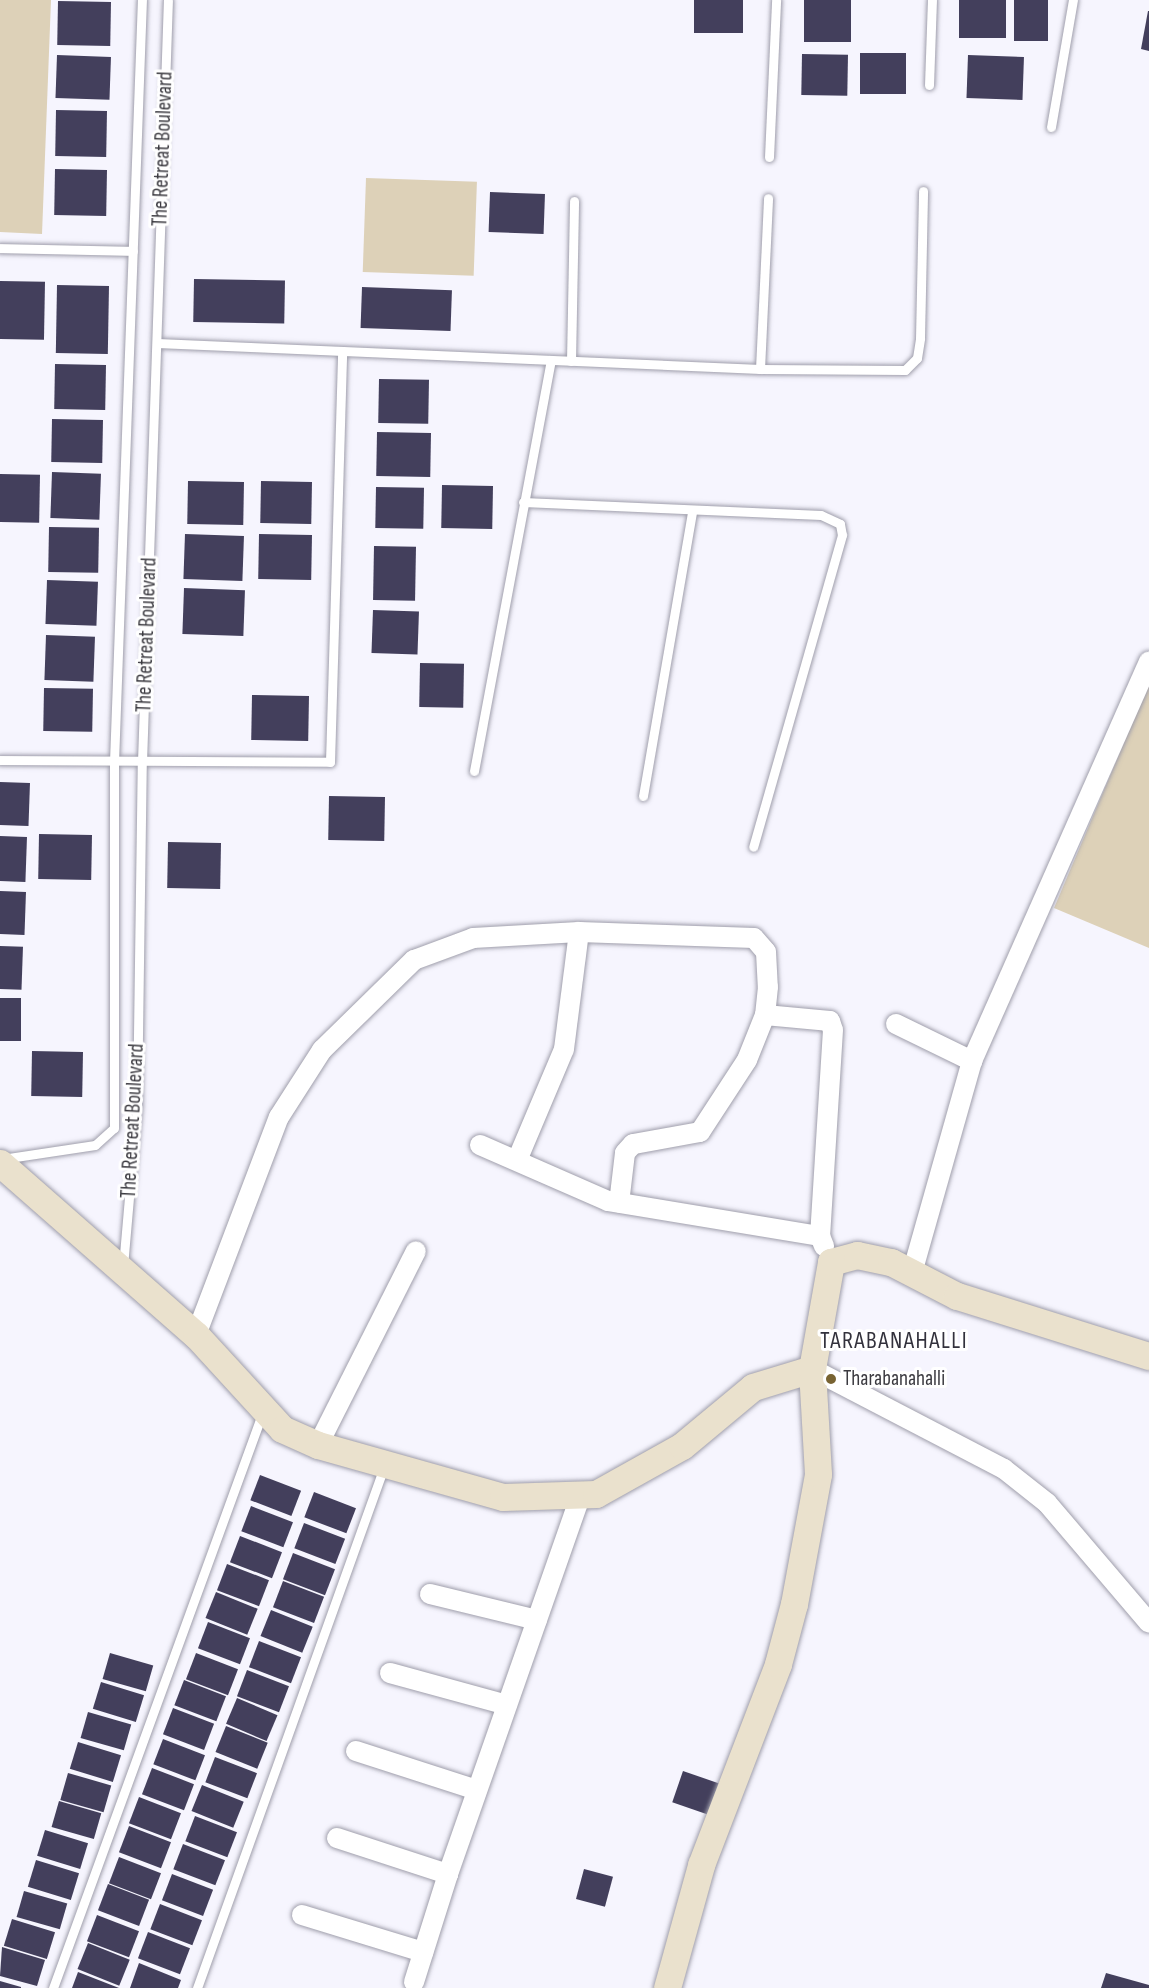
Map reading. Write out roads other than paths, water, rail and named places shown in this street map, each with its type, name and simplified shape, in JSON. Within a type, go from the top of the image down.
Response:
[{"type":"street","points":[[912,1273],[972,1061],[1149,661]]},
{"type":"street","points":[[196,1335],[279,1117],[322,1050],[372,996],[414,960],[473,938],[579,932],[754,938],[763,943],[768,962],[765,1015],[747,1060],[700,1132],[633,1144],[625,1153],[619,1203]]},
{"type":"street","points":[[518,1158],[564,1049],[579,932]]},
{"type":"street","points":[[667,1988],[701,1865],[778,1664],[794,1604],[818,1474],[812,1370],[831,1262],[820,1236],[833,1030],[830,1022],[765,1015]]},
{"type":"street","points":[[896,1024],[972,1061]]},
{"type":"street","points":[[480,1144],[518,1158],[619,1203],[820,1236]]},
{"type":"street","points":[[0,1161],[196,1335],[282,1429],[318,1445],[503,1497],[596,1494],[682,1446],[753,1387],[812,1370],[1004,1469],[1047,1503],[1149,1623]]},
{"type":"street","points":[[318,1445],[416,1251]]},
{"type":"street","points":[[831,1262],[858,1255],[912,1273],[957,1296],[1149,1356]]},
{"type":"street","points":[[414,1982],[448,1874],[581,1494]]},
{"type":"street","points":[[430,1594],[537,1620]]},
{"type":"street","points":[[390,1672],[507,1705]]},
{"type":"street","points":[[356,1751],[477,1790]]},
{"type":"street","points":[[337,1838],[448,1874]]},
{"type":"street","points":[[302,1915],[423,1952]]},
{"type":"lane","points":[[0,1161],[95,1145],[114,1128],[114,762],[142,0]]},
{"type":"lane","name":"The Retreat Boulevard","points":[[123,1270],[137,1106],[142,762],[168,0]]},
{"type":"lane","points":[[769,157],[776,0]]},
{"type":"lane","points":[[929,85],[932,0]]},
{"type":"lane","points":[[1051,127],[1073,0]]},
{"type":"lane","points":[[157,343],[760,369],[888,373],[905,370],[917,358],[923,191]]},
{"type":"lane","points":[[760,369],[768,198]]},
{"type":"lane","points":[[571,361],[574,201]]},
{"type":"lane","points":[[0,248],[133,251]]},
{"type":"lane","points":[[0,760],[330,762],[342,351]]},
{"type":"lane","points":[[474,771],[551,360]]},
{"type":"lane","points":[[523,502],[821,515],[840,524],[842,535],[753,847]]},
{"type":"lane","points":[[643,796],[692,511]]},
{"type":"lane","points":[[53,1988],[264,1408]]},
{"type":"lane","points":[[197,1988],[385,1465]]},
{"type":"place","name":"Tharabanahalli","points":[[831,1379]]},
{"type":"district","name":"TARABANAHALLI","points":[[894,1341]]}]
